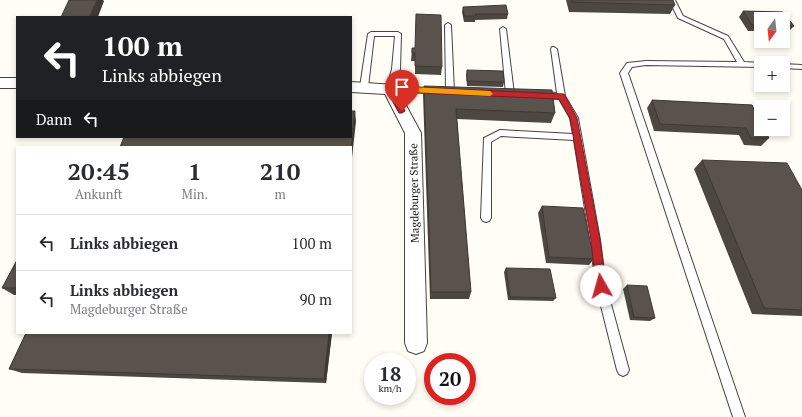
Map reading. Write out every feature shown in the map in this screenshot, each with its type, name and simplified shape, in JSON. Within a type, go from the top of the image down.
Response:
[{"type":"street","points":[[0,84],[16,83]]},
{"type":"street","points":[[357,87],[390,89]]},
{"type":"street","name":"Magdeburger Straße","points":[[390,89],[413,132],[416,343]]},
{"type":"lane","points":[[672,0],[680,17],[726,38],[742,64]]},
{"type":"lane","points":[[357,87],[371,34],[398,34],[396,69],[390,89],[453,92],[448,25]]},
{"type":"lane","points":[[503,30],[511,94]]},
{"type":"lane","points":[[554,49],[561,96],[574,118],[595,240],[601,286],[623,370]]},
{"type":"lane","points":[[739,417],[624,73],[630,65],[646,63],[754,65]]},
{"type":"lane","points":[[790,66],[802,67]]},
{"type":"lane","points":[[532,95],[561,96]]},
{"type":"lane","points":[[486,218],[487,140],[500,133],[577,137]]},
{"type":"building","points":[[69,0],[97,0],[89,16],[61,16]]},
{"type":"building","points":[[572,0],[673,0],[675,5],[572,2]]},
{"type":"building","points":[[506,5],[508,14],[475,14],[476,16],[464,16],[463,7]]},
{"type":"building","points":[[743,11],[783,12],[754,12],[754,25],[752,25]]},
{"type":"building","points":[[416,14],[441,15],[442,67],[415,66],[415,53],[412,53],[412,48],[415,48]]},
{"type":"building","points":[[790,21],[794,26],[790,26]]},
{"type":"building","points":[[467,70],[503,71],[504,82],[467,81]]},
{"type":"building","points":[[424,86],[552,90],[555,113],[456,109],[471,292],[431,292]]},
{"type":"building","points":[[652,100],[752,105],[754,109],[754,136],[768,136],[769,138],[751,138],[746,128],[660,124]]},
{"type":"building","points":[[352,111],[355,111],[352,138]]},
{"type":"building","points":[[124,138],[352,138],[351,146],[120,146]]},
{"type":"building","points":[[702,160],[787,163],[802,190],[802,310],[764,308]]},
{"type":"building","points":[[542,206],[583,208],[594,259],[549,257]]},
{"type":"building","points":[[16,262],[16,288],[2,288]]},
{"type":"building","points":[[506,268],[550,269],[556,298],[510,297]]},
{"type":"building","points":[[627,285],[647,286],[655,318],[634,317]]},
{"type":"building","points":[[26,334],[329,334],[324,379],[9,369]]},
{"type":"slow traffic","points":[[411,90],[490,94]]},
{"type":"route","points":[[402,111],[390,89],[561,96],[574,118],[595,240],[601,286]]}]
